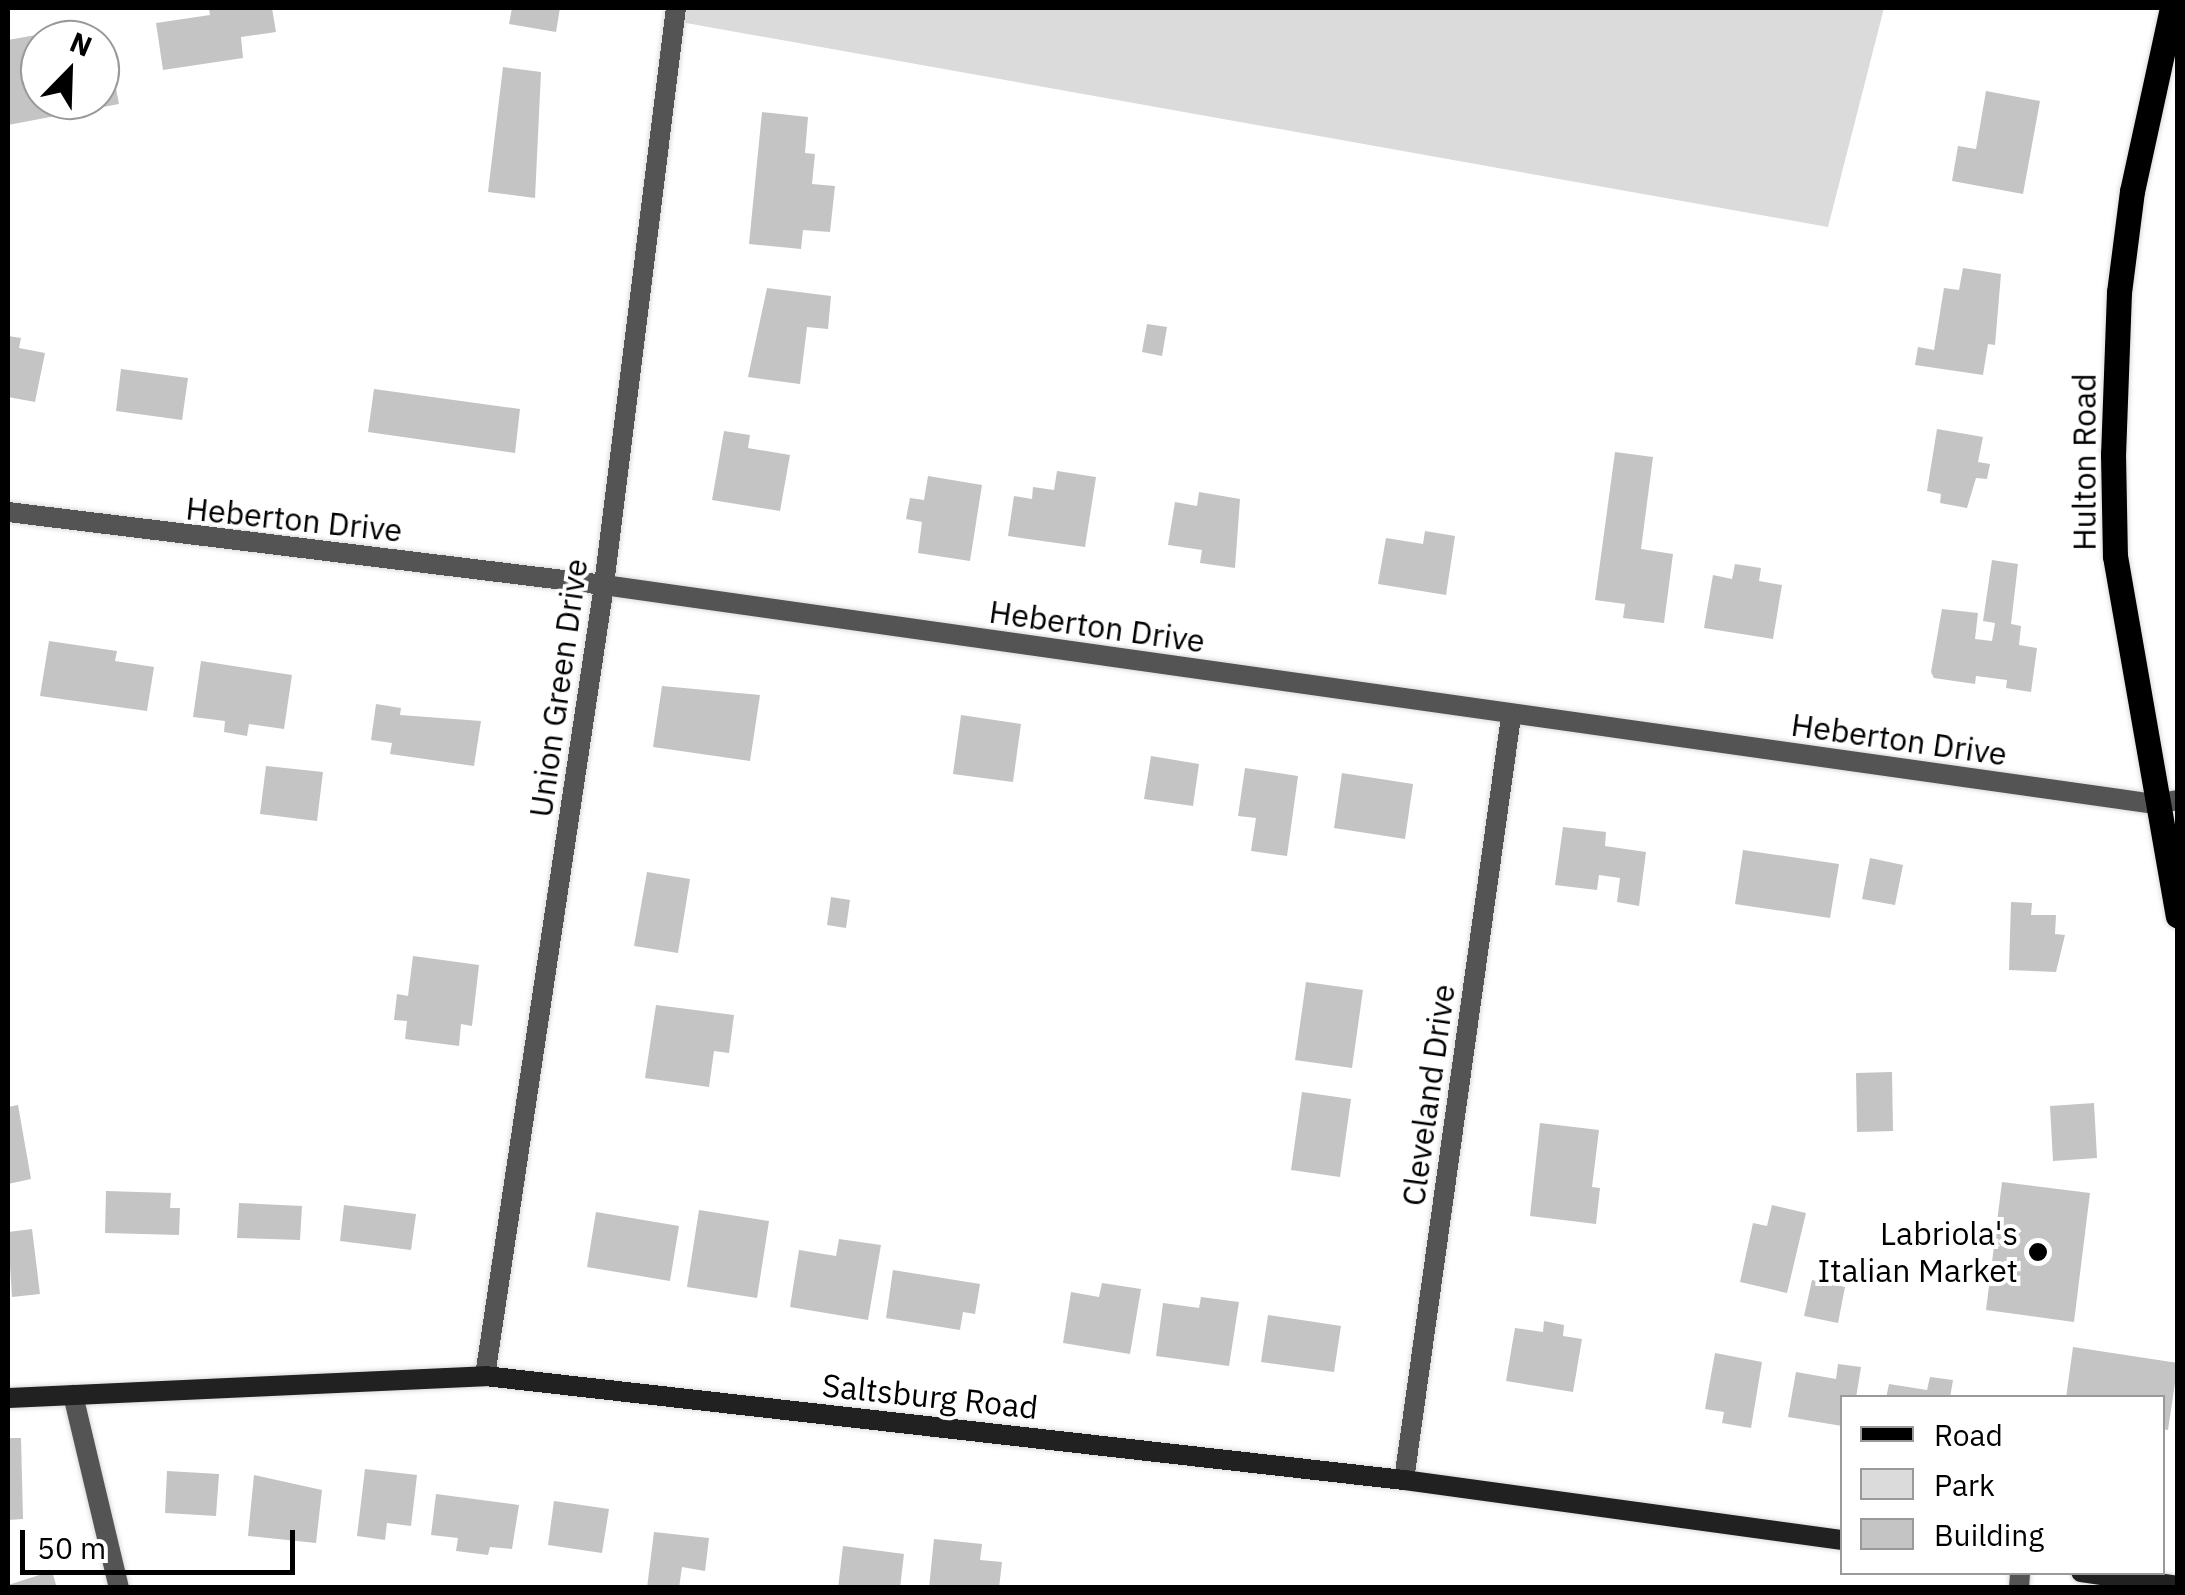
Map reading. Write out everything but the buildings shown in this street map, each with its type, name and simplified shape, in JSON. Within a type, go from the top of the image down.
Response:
[{"type":"main road","name":"Hulton Road","points":[[2172,8],[2132,191],[2120,292],[2113,454],[2115,556],[2166,802],[2178,916]]},
{"type":"main road","name":"Saltsburg Road","points":[[8,1398],[485,1376],[1404,1480],[1840,1540]]},
{"type":"main road","points":[[2102,1575],[2178,1586]]},
{"type":"street","name":"Union Green Drive","points":[[485,1376],[604,585],[676,8]]},
{"type":"street","name":"Heberton Drive","points":[[8,512],[604,585],[1511,717],[2166,802]]},
{"type":"street","name":"Cleveland Drive","points":[[1404,1480],[1511,717]]},
{"type":"street","points":[[73,1395],[119,1588]]},
{"type":"green space","points":[[670,8],[1884,8],[1828,227],[675,21]]},
{"type":"place","name":"Labriola's Italian Market","points":[[2038,1252]]}]
